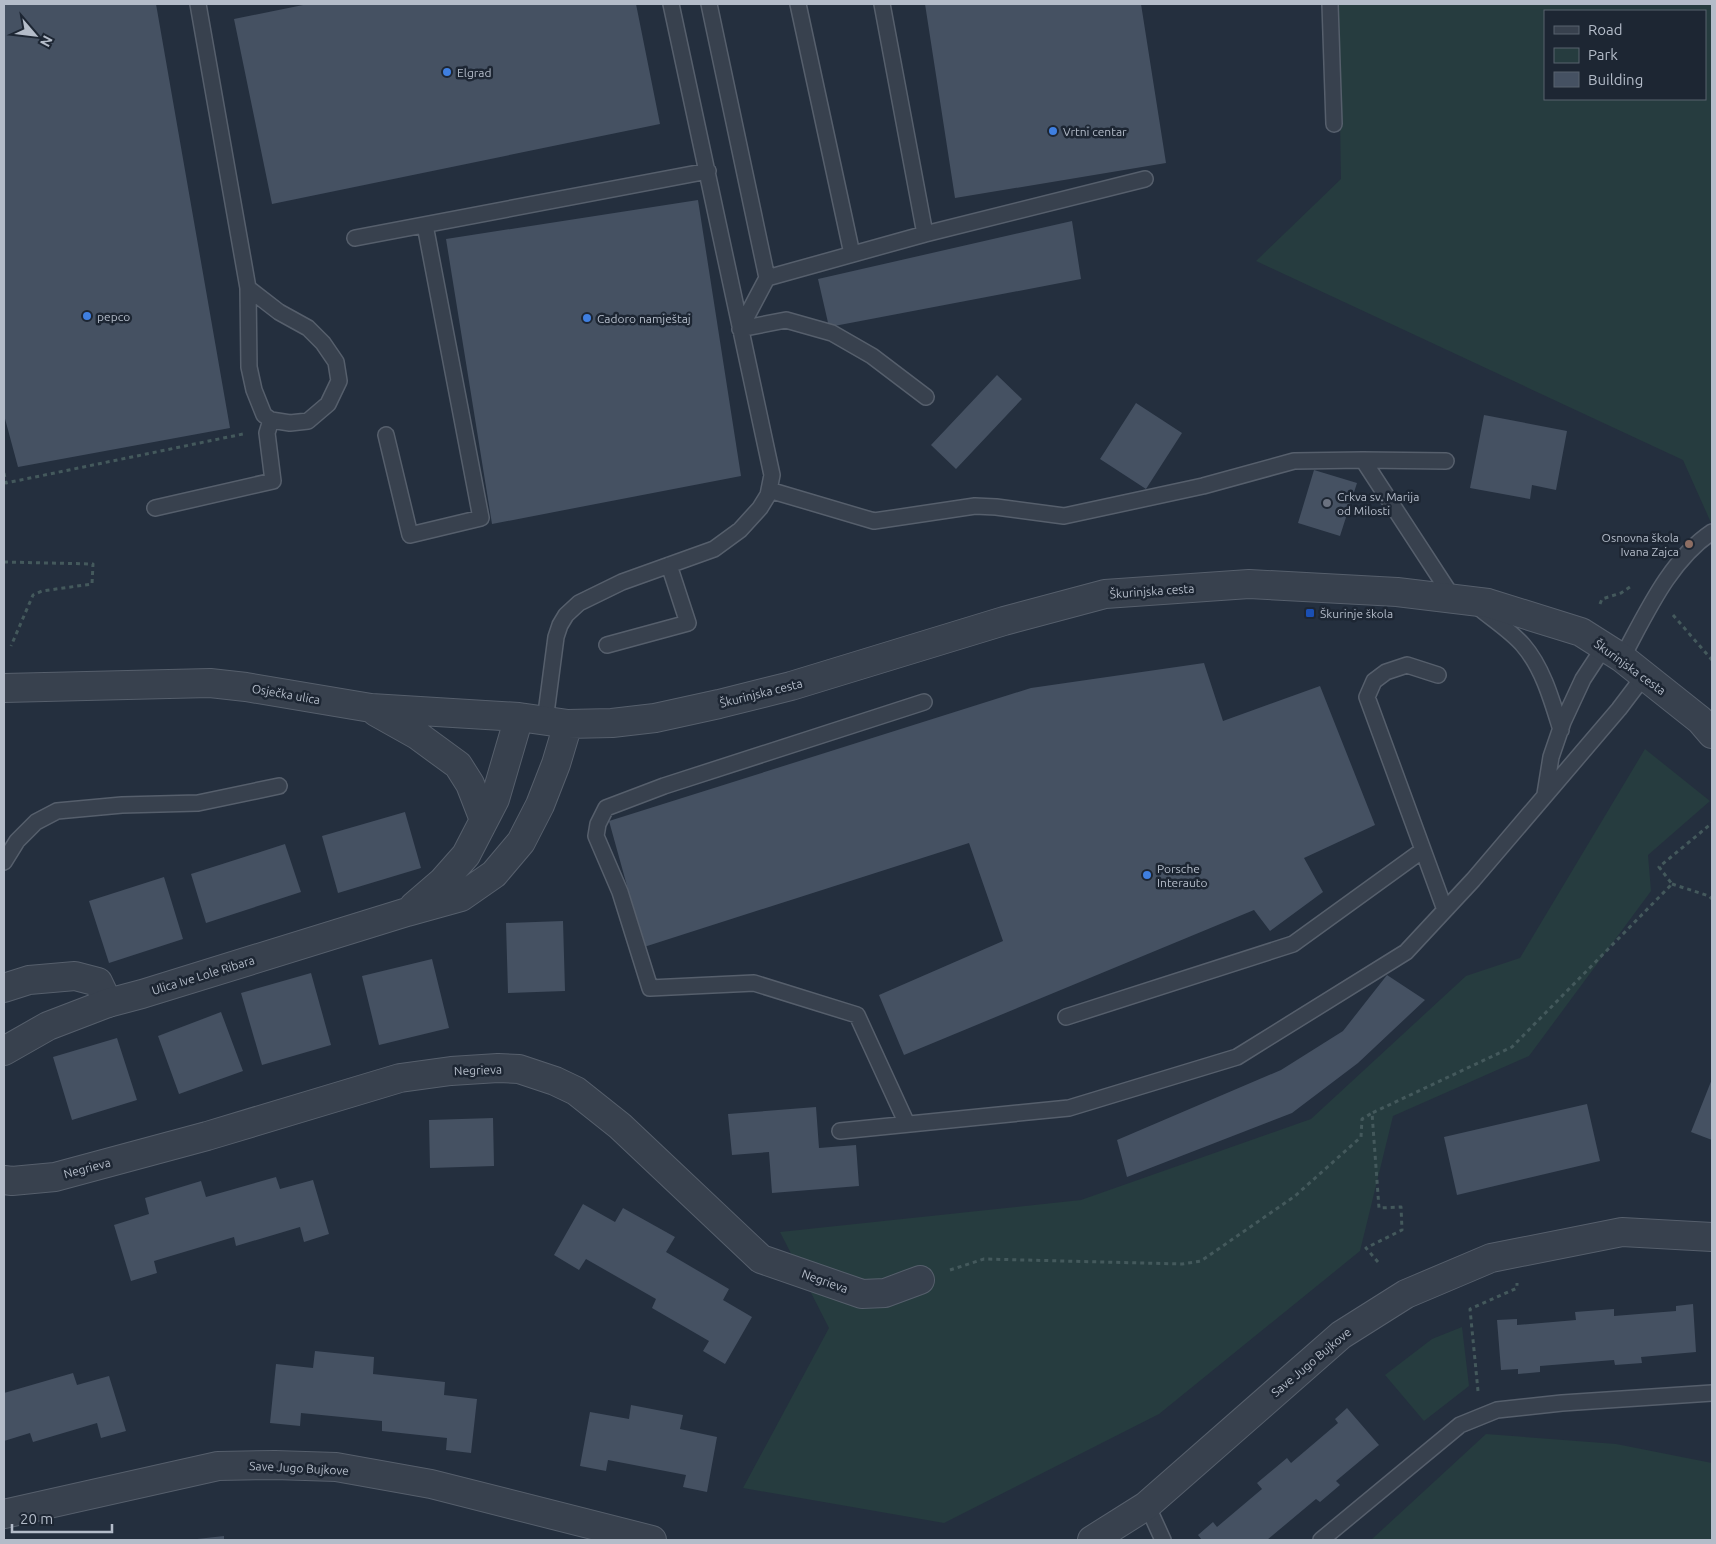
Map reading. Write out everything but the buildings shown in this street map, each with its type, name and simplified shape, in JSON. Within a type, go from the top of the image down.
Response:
[{"type":"street","name":"Škurinjska cesta","points":[[556,722],[612,723],[655,718],[728,702],[791,686],[1004,621],[1105,594],[1248,584],[1397,592],[1488,603],[1581,632],[1613,652],[1644,676],[1700,720],[1712,734]]},
{"type":"street","name":"Osječka ulica","points":[[4,688],[210,683],[246,687],[371,708],[518,717],[556,722]]},
{"type":"street","points":[[371,708],[417,735],[458,765],[470,784],[484,820]]},
{"type":"street","name":"Ulica Ive Lole Ribara","points":[[407,912],[443,880],[466,855],[495,798],[518,717]]},
{"type":"street","name":"Ulica Ive Lole Ribara","points":[[4,1051],[48,1026],[108,1003],[461,897],[494,874],[521,842],[540,805],[556,764],[556,722]]},
{"type":"street","points":[[4,988],[29,980],[75,976],[98,982],[108,1003]]},
{"type":"street","name":"Negrieva","points":[[4,1180],[55,1177],[207,1136],[400,1078],[451,1071],[498,1068],[518,1069],[555,1081],[576,1091],[620,1126],[761,1259],[862,1294],[885,1293],[920,1280]]},
{"type":"street","name":"Save Jugo Bujkove","points":[[1092,1540],[1146,1506],[1341,1335],[1406,1294],[1491,1258],[1622,1232],[1712,1237]]},
{"type":"street","name":"Save Jugo Bujkove","points":[[4,1514],[218,1466],[336,1467],[431,1484],[652,1540]]},
{"type":"lane","points":[[155,508],[273,481],[267,433],[268,417],[254,390],[249,366],[248,288],[198,4]]},
{"type":"lane","points":[[556,722],[556,637],[566,615],[579,603],[598,593],[714,549],[733,535],[760,508],[768,495],[772,476],[671,4]]},
{"type":"lane","points":[[709,4],[767,278],[740,329]]},
{"type":"lane","points":[[798,4],[852,254]]},
{"type":"lane","points":[[882,4],[925,234]]},
{"type":"lane","points":[[1330,4],[1334,124]]},
{"type":"lane","points":[[355,238],[708,172]]},
{"type":"lane","points":[[767,278],[925,234],[1144,179]]},
{"type":"lane","points":[[386,434],[410,535],[481,518],[425,225]]},
{"type":"lane","points":[[248,288],[279,312],[308,328],[323,343],[336,362],[339,381],[328,404],[308,421],[290,423],[268,417]]},
{"type":"lane","points":[[740,329],[786,320],[832,333],[872,356],[926,397]]},
{"type":"lane","points":[[1363,460],[1462,600],[1522,644],[1533,660],[1551,697],[1561,730]]},
{"type":"lane","points":[[769,490],[874,521],[975,506],[996,506],[1064,516],[1203,486],[1294,461],[1446,461]]},
{"type":"lane","points":[[1545,794],[1551,757],[1583,679],[1613,652],[1669,576],[1702,539],[1712,532]]},
{"type":"lane","points":[[607,645],[688,623],[669,565]]},
{"type":"lane","points":[[1438,675],[1407,665],[1386,672],[1374,681],[1367,697],[1445,910]]},
{"type":"lane","points":[[840,1131],[1069,1108],[1237,1057],[1406,952],[1473,880],[1619,709],[1644,676]]},
{"type":"lane","points":[[907,1124],[858,1015],[754,983],[650,988],[620,892],[596,836],[598,824],[606,808],[664,786],[924,702]]},
{"type":"lane","points":[[4,862],[16,841],[36,822],[57,811],[122,805],[198,803],[279,786]]},
{"type":"lane","points":[[1066,1017],[1293,944],[1423,850]]},
{"type":"lane","points":[[1321,1540],[1460,1425],[1497,1410],[1712,1393]]},
{"type":"lane","points":[[1146,1506],[1163,1540]]},
{"type":"path","points":[[4,473],[6,483],[248,433],[268,417]]},
{"type":"path","points":[[4,562],[93,564],[92,584],[42,591],[33,595],[11,646]]},
{"type":"path","points":[[1600,604],[1602,599],[1621,593],[1631,586],[1635,588]]},
{"type":"path","points":[[1669,611],[1712,660]]},
{"type":"path","points":[[1712,823],[1658,866],[1672,884],[1712,898]]},
{"type":"path","points":[[920,1280],[984,1259],[1182,1264],[1200,1261],[1295,1196],[1361,1137],[1362,1119],[1512,1047],[1672,884]]},
{"type":"path","points":[[1372,1113],[1379,1208],[1401,1207],[1402,1230],[1366,1248],[1378,1262]]},
{"type":"path","points":[[1480,1417],[1470,1309],[1517,1288],[1516,1278]]},
{"type":"green space","points":[[1338,4],[1712,4],[1712,525],[1683,460],[1256,261],[1341,179]]},
{"type":"green space","points":[[1645,749],[1710,801],[1648,855],[1651,891],[1529,1056],[1393,1116],[1360,1251],[1159,1414],[944,1523],[743,1488],[829,1328],[780,1232],[1081,1200],[1311,1119],[1466,976],[1520,958]]},
{"type":"green space","points":[[1462,1327],[1469,1386],[1424,1421],[1385,1375],[1432,1339]]},
{"type":"green space","points":[[1486,1434],[1616,1444],[1712,1463],[1712,1540],[1371,1540]]},
{"type":"place","name":"Elgrad","points":[[447,72]]},
{"type":"place","name":"Vrtni centar","points":[[1053,131]]},
{"type":"place","name":"pepco","points":[[87,316]]},
{"type":"place","name":"Cadoro namještaj","points":[[587,318]]},
{"type":"place","name":"Crkva sv. Marija od Milosti","points":[[1327,503]]},
{"type":"place","name":"Osnovna škola Ivana Zajca","points":[[1689,544]]},
{"type":"place","name":"Škurinje škola","points":[[1310,613]]},
{"type":"place","name":"Porsche Interauto","points":[[1147,875]]}]
